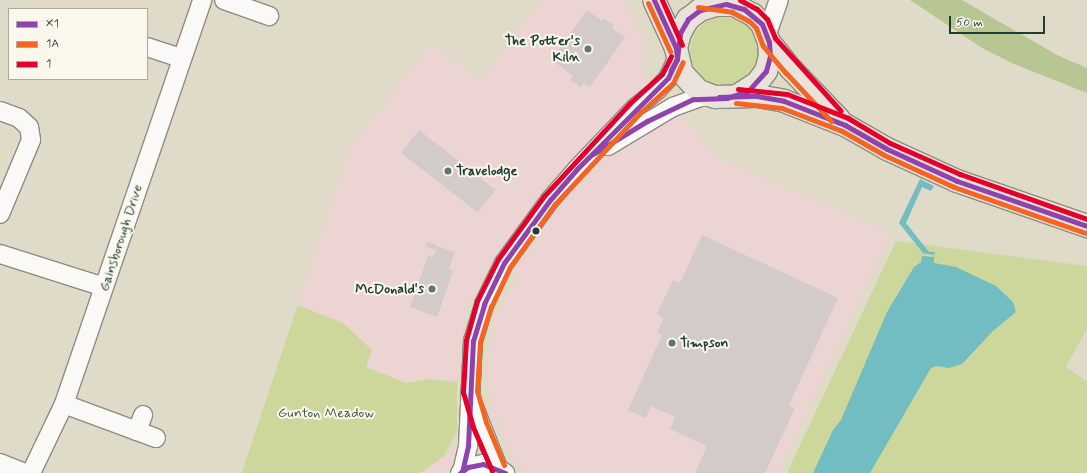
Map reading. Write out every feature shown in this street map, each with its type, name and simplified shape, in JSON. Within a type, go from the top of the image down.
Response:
[{"type":"highway","points":[[654,0],[677,53],[682,73],[689,83],[699,91],[715,97],[737,96],[784,101],[844,125],[887,149],[957,181],[1087,226]]},
{"type":"highway","points":[[677,53],[680,33],[688,20],[700,10],[719,2],[744,9],[753,15],[791,69],[844,125]]},
{"type":"highway","points":[[737,96],[757,83],[766,71],[770,56],[768,38]]},
{"type":"street","name":"Gainsborough Drive","points":[[31,473],[64,404],[180,58],[202,0]]},
{"type":"street","points":[[224,0],[269,16]]},
{"type":"street","points":[[768,38],[779,0]]},
{"type":"street","points":[[148,47],[180,58]]},
{"type":"street","points":[[461,472],[468,446],[474,341],[484,304],[504,263],[550,200],[635,108],[657,90],[668,78],[677,53]]},
{"type":"street","points":[[593,154],[673,107],[701,97],[715,97]]},
{"type":"street","points":[[0,110],[19,118],[29,127],[31,140],[0,214]]},
{"type":"street","points":[[0,254],[104,287]]},
{"type":"street","points":[[470,392],[479,424],[501,470]]},
{"type":"street","points":[[64,404],[140,423],[156,438]]},
{"type":"street","points":[[0,462],[25,473]]},
{"type":"street","points":[[461,472],[483,464],[501,470]]},
{"type":"shaded area","points":[[543,0],[624,0],[646,45],[641,70],[718,158],[891,233],[778,473],[525,473],[509,452],[495,414],[451,467],[451,473],[420,473],[444,456],[491,406],[487,368],[494,320],[519,275],[493,256],[466,313],[461,336],[457,382],[429,379],[406,383],[366,367],[316,312],[298,305],[349,150],[431,44],[481,81]]},
{"type":"green space","points":[[910,0],[962,0],[1057,55],[1087,68],[1087,93],[1014,64],[982,48]]},
{"type":"green space","points":[[724,17],[737,20],[748,27],[755,38],[758,51],[755,64],[748,75],[737,82],[724,85],[711,82],[700,75],[693,64],[690,51],[693,38],[700,27],[711,20]]},
{"type":"green space","points":[[896,241],[1087,266],[1087,329],[1066,367],[1087,381],[1087,473],[787,473]]},
{"type":"green space","name":"Gunton Meadow","points":[[298,305],[343,323],[372,350],[366,367],[406,383],[429,379],[457,382],[457,431],[444,456],[420,473],[242,473]]},
{"type":"water","points":[[920,179],[934,186],[931,191],[922,187],[906,223],[929,252],[935,252],[934,255],[923,253],[899,223]]},
{"type":"water","points":[[922,256],[934,257],[934,263],[956,267],[996,286],[1013,302],[1016,312],[993,331],[962,364],[949,368],[937,366],[931,368],[870,473],[813,473],[833,430],[841,420],[887,312],[914,267],[921,262]]},
{"type":"building","name":"The Potter's Kiln","points":[[587,10],[602,21],[604,18],[614,25],[612,28],[625,37],[590,87],[583,83],[581,87],[570,80],[573,76],[552,60]]},
{"type":"building","name":"Travelodge","points":[[419,130],[495,190],[478,213],[401,153]]},
{"type":"building","points":[[702,235],[838,298],[789,405],[795,408],[765,473],[695,473],[707,446],[670,429],[675,417],[651,406],[646,418],[628,410],[662,335],[657,333],[664,318],[657,314],[673,280],[680,283]]},
{"type":"building","points":[[427,242],[437,245],[435,250],[426,247]]},
{"type":"building","name":"McDonald's","points":[[437,246],[455,252],[449,269],[453,271],[437,317],[410,307],[428,256],[433,257]]},
{"type":"transit line","name":"X1","points":[[654,0],[676,48],[677,59],[671,70]]},
{"type":"transit line","name":"1","points":[[662,0],[682,45]]},
{"type":"transit line","name":"1","points":[[740,0],[757,9],[767,19],[775,38],[841,111]]},
{"type":"transit line","name":"1A","points":[[648,3],[670,51]]},
{"type":"transit line","name":"X1","points":[[462,472],[468,446],[473,341],[484,304],[504,263],[550,200],[577,169],[668,78],[677,59],[680,33],[688,19],[700,10],[726,4],[744,9],[762,24],[769,42],[770,56],[766,71],[748,91],[727,98],[693,99],[647,121],[593,154]]},
{"type":"transit line","name":"1A","points":[[698,7],[732,12],[749,21],[756,28],[763,46],[831,121]]},
{"type":"transit line","name":"1","points":[[492,471],[473,427],[463,392],[466,340],[477,301],[498,259],[544,196],[630,103],[662,74],[671,56]]},
{"type":"transit line","name":"1A","points":[[504,465],[486,422],[477,391],[480,342],[491,307],[510,267],[555,204],[640,113],[673,83],[683,62]]},
{"type":"transit line","name":"1","points":[[738,89],[787,94],[848,118],[890,143],[960,174],[1087,219]]},
{"type":"transit line","name":"X1","points":[[719,97],[757,96],[784,101],[845,125],[887,149],[957,181],[1087,226]]},
{"type":"transit line","name":"1A","points":[[736,103],[782,108],[842,131],[884,155],[954,187],[1085,233]]},
{"type":"transit line","name":"X1","points":[[460,473],[468,467],[483,464],[505,473]]},
{"type":"place","name":"The Potter's Kiln","points":[[588,49]]},
{"type":"place","name":"Travelodge","points":[[448,171]]},
{"type":"place","name":"McDonald's","points":[[432,289]]},
{"type":"place","name":"Timpson","points":[[672,343]]}]
